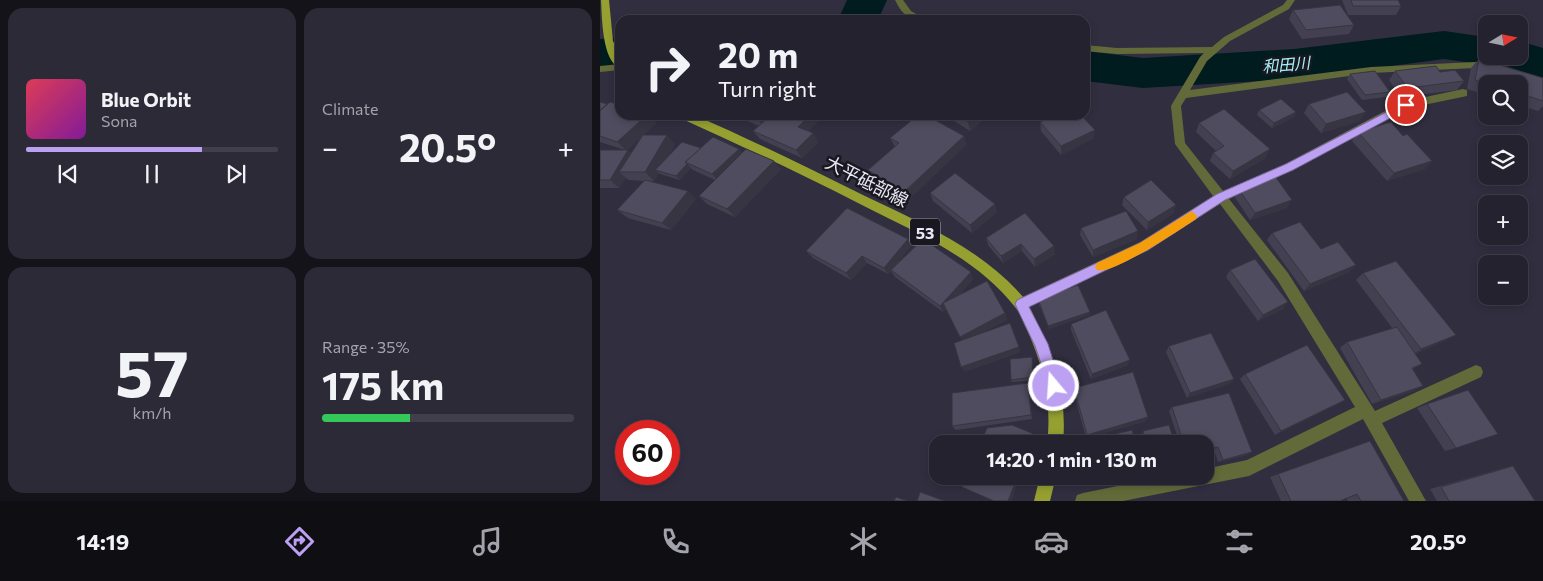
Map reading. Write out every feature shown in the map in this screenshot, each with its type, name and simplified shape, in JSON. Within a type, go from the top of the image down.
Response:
[{"type":"main road","points":[[605,0],[608,41],[615,56]]},
{"type":"main road","name":"大平砥部線","points":[[695,120],[842,190],[962,252],[983,267],[1021,304],[1041,344],[1054,386],[1058,427],[1057,435]]},
{"type":"main road","points":[[1042,501],[1046,485]]},
{"type":"street","points":[[899,0],[903,8],[911,15]]},
{"type":"street","points":[[1291,0],[1286,7],[1227,39],[1203,58],[1176,106],[1180,144],[1284,277],[1418,501]]},
{"type":"street","points":[[1090,48],[1117,51],[1214,50]]},
{"type":"street","points":[[600,69],[615,65]]},
{"type":"street","points":[[1185,91],[1370,70],[1475,65],[1498,68]]},
{"type":"street","points":[[1021,304],[1144,246],[1221,197],[1290,167],[1406,105],[1463,93]]},
{"type":"street","points":[[1083,501],[1249,468],[1368,415],[1476,372]]},
{"type":"building","points":[[1351,0],[1398,0],[1401,6],[1353,6]]},
{"type":"building","points":[[1340,5],[1354,25],[1306,30],[1293,10]]},
{"type":"building","points":[[1478,64],[1499,65],[1543,78],[1543,101],[1528,96],[1528,75],[1478,75],[1478,81],[1475,80]]},
{"type":"building","points":[[1436,66],[1440,72],[1455,70],[1464,81],[1408,88],[1395,71]]},
{"type":"building","points":[[1375,71],[1390,92],[1365,95],[1350,74]]},
{"type":"building","points":[[1347,92],[1366,112],[1326,124],[1309,104]]},
{"type":"building","points":[[1281,99],[1296,112],[1274,123],[1259,110]]},
{"type":"building","points":[[600,102],[607,104],[600,110]]},
{"type":"building","points":[[610,102],[615,104],[615,120],[641,120],[617,142],[600,136],[600,111]]},
{"type":"building","points":[[1224,109],[1270,149],[1233,171],[1213,153],[1224,146],[1199,123]]},
{"type":"building","points":[[765,120],[805,120],[798,127],[813,133],[796,150],[753,131]]},
{"type":"building","points":[[912,120],[935,120],[964,136],[904,192],[868,170],[899,143],[890,138]]},
{"type":"building","points":[[1045,120],[1086,120],[1095,130],[1061,146],[1040,122]]},
{"type":"building","points":[[1391,122],[1403,136],[1407,134],[1432,161],[1394,173],[1358,132]]},
{"type":"building","points":[[643,135],[667,135],[645,172],[619,172]]},
{"type":"building","points":[[713,137],[739,149],[712,174],[685,162]]},
{"type":"building","points":[[682,142],[701,148],[685,162],[687,164],[676,176],[655,170]]},
{"type":"building","points":[[746,149],[774,161],[727,209],[699,196]]},
{"type":"building","points":[[600,150],[628,150],[610,180],[600,180]]},
{"type":"building","points":[[955,173],[995,204],[970,225],[930,193]]},
{"type":"building","points":[[1275,176],[1292,200],[1255,213],[1238,188]]},
{"type":"building","points":[[645,180],[688,191],[662,223],[617,210]]},
{"type":"building","points":[[1151,180],[1176,205],[1148,222],[1124,197]]},
{"type":"building","points":[[847,208],[908,239],[884,268],[862,256],[846,273],[806,251]]},
{"type":"building","points":[[1126,211],[1138,231],[1093,250],[1081,228]]},
{"type":"building","points":[[1025,213],[1054,246],[1034,259],[1021,244],[1001,256],[986,238]]},
{"type":"building","points":[[1300,222],[1321,249],[1338,242],[1356,265],[1310,284],[1272,233]]},
{"type":"building","points":[[923,239],[971,272],[940,306],[891,270]]},
{"type":"building","points":[[1255,259],[1288,302],[1263,315],[1230,270]]},
{"type":"building","points":[[1396,261],[1456,335],[1421,349],[1363,273]]},
{"type":"building","points":[[987,281],[1005,313],[960,337],[943,303]]},
{"type":"building","points":[[1078,285],[1090,312],[1048,326],[1038,299]]},
{"type":"building","points":[[1106,310],[1130,360],[1092,374],[1071,324]]},
{"type":"building","points":[[1010,323],[1019,347],[961,367],[954,343]]},
{"type":"building","points":[[1397,327],[1422,364],[1412,368],[1423,386],[1381,400],[1347,342]]},
{"type":"building","points":[[1211,333],[1234,379],[1190,393],[1169,346]]},
{"type":"building","points":[[1307,345],[1345,400],[1281,431],[1245,374]]},
{"type":"building","points":[[1032,357],[1033,377],[1011,380],[1010,359]]},
{"type":"building","points":[[1133,372],[1148,417],[1087,435],[1074,388]]},
{"type":"building","points":[[1028,383],[1031,415],[952,426],[952,393]]},
{"type":"building","points":[[1468,390],[1498,434],[1456,448],[1427,404]]},
{"type":"building","points":[[1229,393],[1252,452],[1223,460],[1218,447],[1214,448],[1214,435],[1181,435],[1172,407]]},
{"type":"building","points":[[1012,425],[1034,434],[984,435],[987,428]]},
{"type":"building","points":[[1169,425],[1172,435],[1144,435],[1143,431]]},
{"type":"building","points":[[1132,430],[1133,435],[1110,435]]},
{"type":"building","points":[[1370,441],[1404,501],[1361,501],[1357,494],[1340,501],[1291,501],[1278,474]]},
{"type":"building","points":[[1513,466],[1535,501],[1449,501],[1441,487]]},
{"type":"building","points":[[963,485],[1014,485],[1008,501],[994,501],[962,487]]},
{"type":"building","points":[[920,492],[945,501],[917,501]]},
{"type":"building","points":[[896,497],[908,501],[894,501]]},
{"type":"waterway","name":"和田川","points":[[860,15],[867,0]]},
{"type":"waterway","name":"和田川","points":[[1090,67],[1143,73],[1294,64],[1444,45],[1478,50]]},
{"type":"waterway","points":[[600,53],[615,52]]},
{"type":"waterway","name":"和田川","points":[[1528,58],[1543,64]]},
{"type":"slow traffic","points":[[1101,267],[1144,246],[1192,216]]},
{"type":"route","points":[[1054,386],[1041,344],[1021,304],[1144,246],[1221,197],[1290,167],[1406,105]]}]
